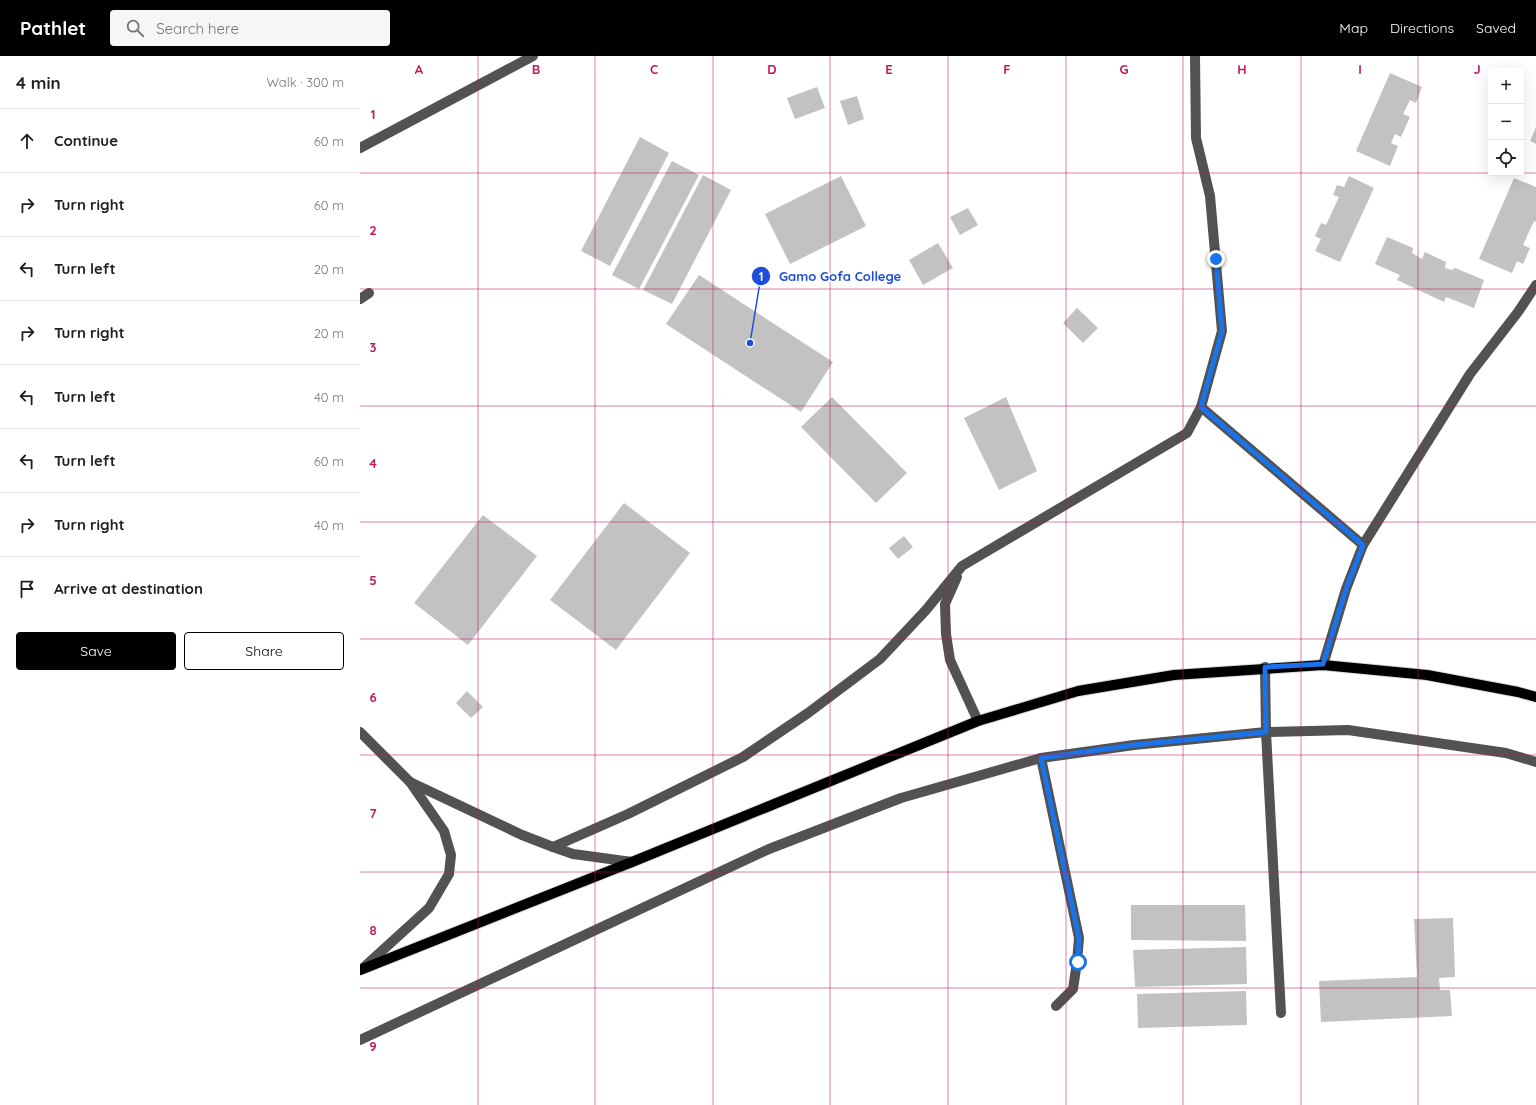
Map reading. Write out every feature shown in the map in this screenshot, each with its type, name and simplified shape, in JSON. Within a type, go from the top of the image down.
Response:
[{"type":"main road","points":[[361,970],[632,862],[978,721],[1078,691],[1174,675],[1265,667],[1323,664],[1427,675],[1518,692],[1536,697]]},
{"type":"street","points":[[360,148],[533,56]]},
{"type":"street","points":[[553,847],[628,814],[743,757],[808,713],[880,659],[926,610],[962,566],[1187,433],[1201,407],[1222,331],[1210,196],[1196,138],[1196,56]]},
{"type":"street","points":[[1323,664],[1346,589],[1363,545],[1436,426],[1470,374],[1518,312],[1536,285]]},
{"type":"street","points":[[360,299],[369,293]]},
{"type":"street","points":[[1201,407],[1363,545]]},
{"type":"street","points":[[962,566],[945,604],[946,634],[950,660],[978,721]]},
{"type":"street","points":[[1265,667],[1266,732],[1281,1013]]},
{"type":"street","points":[[360,1040],[769,849],[901,798],[1041,758],[1134,745],[1266,732],[1348,730],[1506,753],[1536,762]]},
{"type":"street","points":[[360,732],[410,782],[444,832],[451,856],[449,874],[429,908],[361,970]]},
{"type":"street","points":[[1041,758],[1079,938],[1078,962],[1073,988],[1056,1006]]},
{"type":"street","points":[[410,782],[522,835],[572,854],[632,862]]},
{"type":"building","points":[[1390,73],[1422,87],[1416,103],[1410,100],[1403,114],[1410,117],[1401,137],[1395,134],[1391,143],[1398,146],[1390,166],[1356,151]]},
{"type":"building","points":[[817,87],[825,108],[795,119],[787,98]]},
{"type":"building","points":[[857,96],[864,119],[848,125],[840,101]]},
{"type":"building","points":[[1536,127],[1536,144],[1530,141]]},
{"type":"building","points":[[640,137],[669,153],[610,266],[581,251]]},
{"type":"building","points":[[672,161],[699,175],[639,289],[612,275]]},
{"type":"building","points":[[703,175],[731,190],[672,304],[643,290]]},
{"type":"building","points":[[841,176],[866,226],[790,264],[765,214]]},
{"type":"building","points":[[1349,176],[1374,188],[1340,262],[1315,251],[1321,239],[1315,236],[1321,223],[1326,225],[1339,197],[1333,195],[1337,185],[1344,187]]},
{"type":"building","points":[[1514,178],[1536,187],[1536,222],[1534,221],[1523,245],[1530,248],[1523,264],[1517,261],[1512,273],[1479,259]]},
{"type":"building","points":[[968,208],[978,225],[960,235],[950,217]]},
{"type":"building","points":[[1387,237],[1413,248],[1412,253],[1422,259],[1425,252],[1446,262],[1445,268],[1452,270],[1455,268],[1484,280],[1474,308],[1446,297],[1444,302],[1397,280],[1400,275],[1375,264]]},
{"type":"building","points":[[938,243],[953,268],[923,285],[909,260]]},
{"type":"building","points":[[699,275],[833,362],[801,412],[666,324]]},
{"type":"building","points":[[1077,308],[1098,328],[1083,343],[1063,323]]},
{"type":"building","points":[[832,397],[907,473],[876,503],[801,427]]},
{"type":"building","points":[[1006,397],[1037,471],[999,490],[964,418]]},
{"type":"building","points":[[624,503],[690,553],[616,650],[550,600]]},
{"type":"building","points":[[483,515],[537,556],[468,645],[414,603]]},
{"type":"building","points":[[904,536],[913,547],[898,559],[889,548]]},
{"type":"building","points":[[467,691],[483,707],[471,718],[456,703]]},
{"type":"building","points":[[1131,905],[1245,905],[1246,941],[1131,940]]},
{"type":"building","points":[[1453,918],[1455,977],[1439,978],[1440,990],[1450,990],[1452,1016],[1321,1022],[1319,981],[1417,977],[1414,919]]},
{"type":"building","points":[[1246,947],[1247,984],[1135,987],[1133,950]]},
{"type":"building","points":[[1246,991],[1247,1025],[1138,1028],[1137,994]]},
{"type":"place","name":"Gamo Gofa College","points":[[750,343]]},
{"type":"route","points":[[1078,962],[1079,938],[1041,758],[1134,745],[1266,732],[1265,667],[1323,664],[1346,589],[1363,545],[1201,407],[1222,331],[1216,259]]}]
